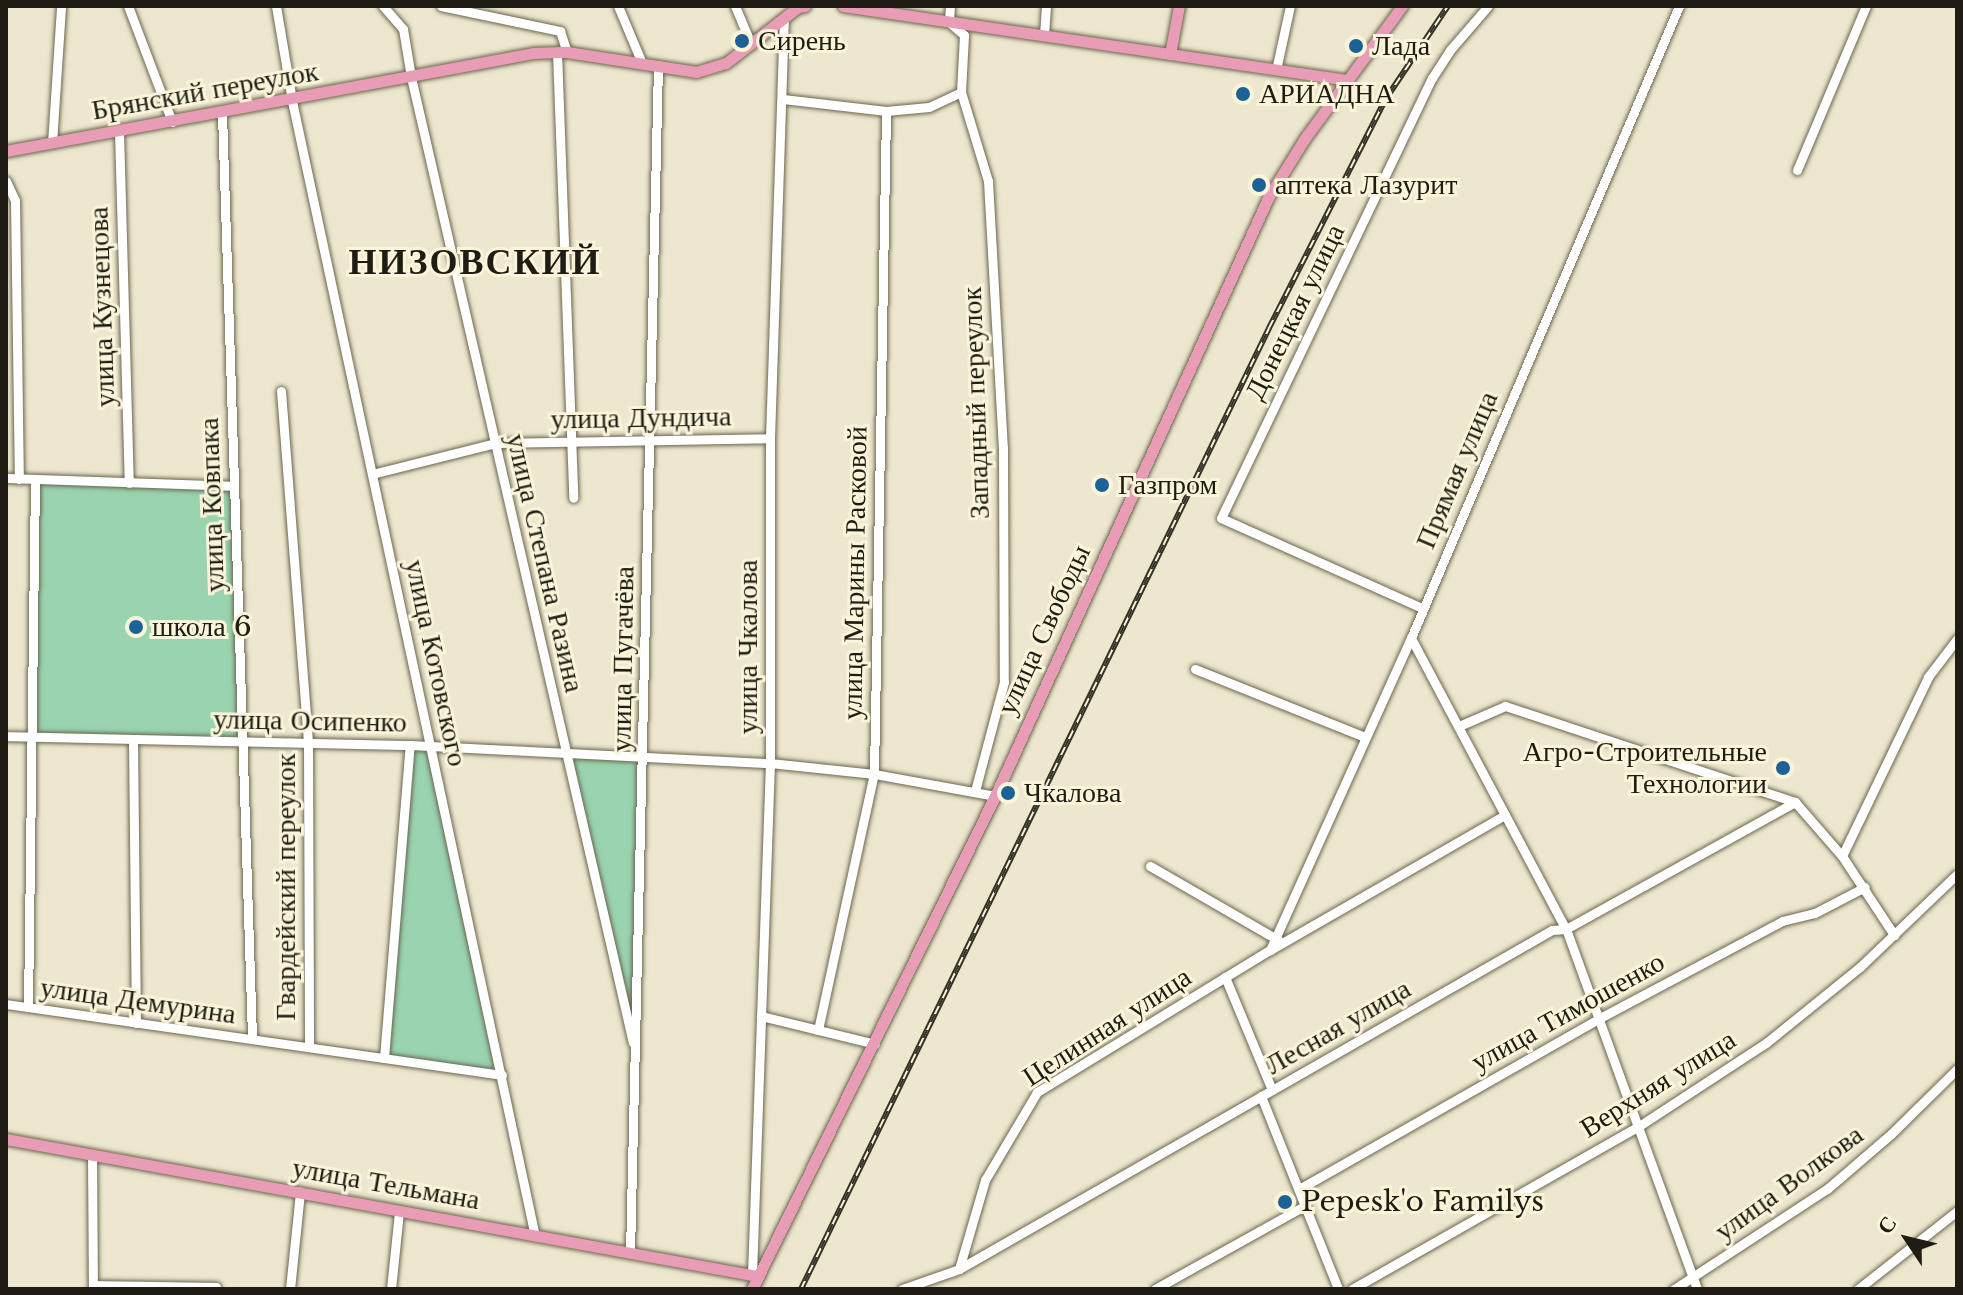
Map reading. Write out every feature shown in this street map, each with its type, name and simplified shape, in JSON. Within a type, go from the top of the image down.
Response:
[{"type":"main road","name":"Брянский переулок","points":[[6,151],[292,101],[533,53],[562,52],[696,72],[726,63],[784,18],[805,6]]},
{"type":"main road","points":[[843,6],[1347,80]]},
{"type":"main road","points":[[1170,54],[1179,6]]},
{"type":"main road","name":"улица Свободы","points":[[752,1289],[754,1276],[875,1044],[995,796],[1269,196],[1347,80],[1402,6]]},
{"type":"main road","name":"улица Тельмана","points":[[6,1139],[754,1276]]},
{"type":"street","points":[[52,143],[61,6]]},
{"type":"street","points":[[128,6],[172,122]]},
{"type":"street","name":"улица Котовского","points":[[276,6],[292,101],[535,1236]]},
{"type":"street","name":"улица Степана Разина","points":[[383,6],[403,29],[411,77],[636,1058]]},
{"type":"street","points":[[441,6],[560,31],[573,498]]},
{"type":"street","points":[[618,6],[642,63]]},
{"type":"street","points":[[735,6],[751,44]]},
{"type":"street","points":[[949,22],[950,6]]},
{"type":"street","points":[[1044,35],[1046,6]]},
{"type":"street","points":[[1276,70],[1290,6]]},
{"type":"street","name":"Донецкая улица","points":[[1422,608],[1221,518],[1432,78],[1450,50],[1488,6]]},
{"type":"street","name":"Прямая улица","points":[[1270,950],[1279,941],[1365,737],[1411,638],[1679,6]]},
{"type":"street","points":[[1797,170],[1866,6]]},
{"type":"street","name":"улица Чкалова","points":[[754,1276],[770,763],[770,438],[784,18]]},
{"type":"street","name":"Западный переулок","points":[[949,22],[964,35],[961,92],[988,181],[1003,448],[1004,682],[975,791]]},
{"type":"street","name":"улица Пугачёва","points":[[630,1253],[658,65]]},
{"type":"street","points":[[783,99],[886,111],[929,107],[961,92]]},
{"type":"street","name":"улица Марины Расковой","points":[[818,1030],[874,774],[886,111]]},
{"type":"street","name":"улица Ковпака","points":[[222,113],[252,1039]]},
{"type":"street","name":"улица Кузнецова","points":[[119,131],[129,483]]},
{"type":"street","points":[[6,181],[15,200],[19,479]]},
{"type":"street","name":"Гвардейский переулок","points":[[281,391],[308,744],[309,1047]]},
{"type":"street","name":"улица Дундича","points":[[372,474],[495,443],[770,438]]},
{"type":"street","points":[[6,478],[234,486]]},
{"type":"street","points":[[28,1007],[35,479]]},
{"type":"street","points":[[1411,638],[1566,929],[1697,1289]]},
{"type":"street","points":[[1842,856],[1928,677],[1957,639]]},
{"type":"street","points":[[1195,669],[1365,737]]},
{"type":"street","points":[[1459,726],[1505,706],[1795,802],[1842,856],[1894,935]]},
{"type":"street","name":"улица Осипенко","points":[[6,736],[410,745],[770,763],[874,774],[995,796]]},
{"type":"street","points":[[133,739],[136,1023]]},
{"type":"street","name":"улица Котовского","points":[[384,1058],[410,745]]},
{"type":"street","name":"Лесная улица","points":[[902,1289],[959,1269],[1552,930],[1566,929],[1795,802]]},
{"type":"street","points":[[1150,866],[1279,941],[1505,815]]},
{"type":"street","name":"Верхняя улица","points":[[1352,1289],[1639,1126],[1766,1043],[1894,935],[1957,874]]},
{"type":"street","name":"улица Тимошенко","points":[[1299,1189],[1598,1019],[1782,921],[1815,913],[1865,887]]},
{"type":"street","name":"Целинная улица","points":[[959,1269],[985,1180],[1037,1092],[1270,950]]},
{"type":"street","points":[[1225,977],[1272,1090]]},
{"type":"street","name":"улица Демурина","points":[[6,1004],[502,1075]]},
{"type":"street","points":[[761,1016],[875,1044]]},
{"type":"street","name":"улица Волкова","points":[[1674,1289],[1827,1189],[1891,1134],[1957,1069]]},
{"type":"street","points":[[1261,1096],[1338,1289]]},
{"type":"street","points":[[92,1154],[93,1287],[216,1287]]},
{"type":"street","points":[[290,1289],[300,1192]]},
{"type":"street","points":[[1155,1289],[1304,1206]]},
{"type":"street","points":[[391,1289],[399,1211]]},
{"type":"street","points":[[1858,1289],[1957,1211]]},
{"type":"green space","name":"школа 6","points":[[35,479],[234,486],[242,742],[32,737]]},
{"type":"green space","points":[[410,745],[431,747],[502,1075],[384,1058]]},
{"type":"green space","points":[[565,754],[647,758],[636,1058]]},
{"type":"railway","points":[[801,1289],[1269,328],[1385,100],[1448,6]]},
{"type":"place","name":"Сирень","points":[[742,41]]},
{"type":"place","name":"Лада","points":[[1356,46]]},
{"type":"place","name":"АРИАДНА","points":[[1243,94]]},
{"type":"place","name":"аптека Лазурит","points":[[1259,185]]},
{"type":"place","name":"Газпром","points":[[1102,485]]},
{"type":"place","name":"школа 6","points":[[136,627]]},
{"type":"place","name":"Агро-Строительные Технологии","points":[[1783,768]]},
{"type":"place","name":"Чкалова","points":[[1008,793]]},
{"type":"place","name":"Pepesk'o Familys","points":[[1285,1202]]},
{"type":"district","name":"НИЗОВСКИЙ","points":[[475,262]]}]
